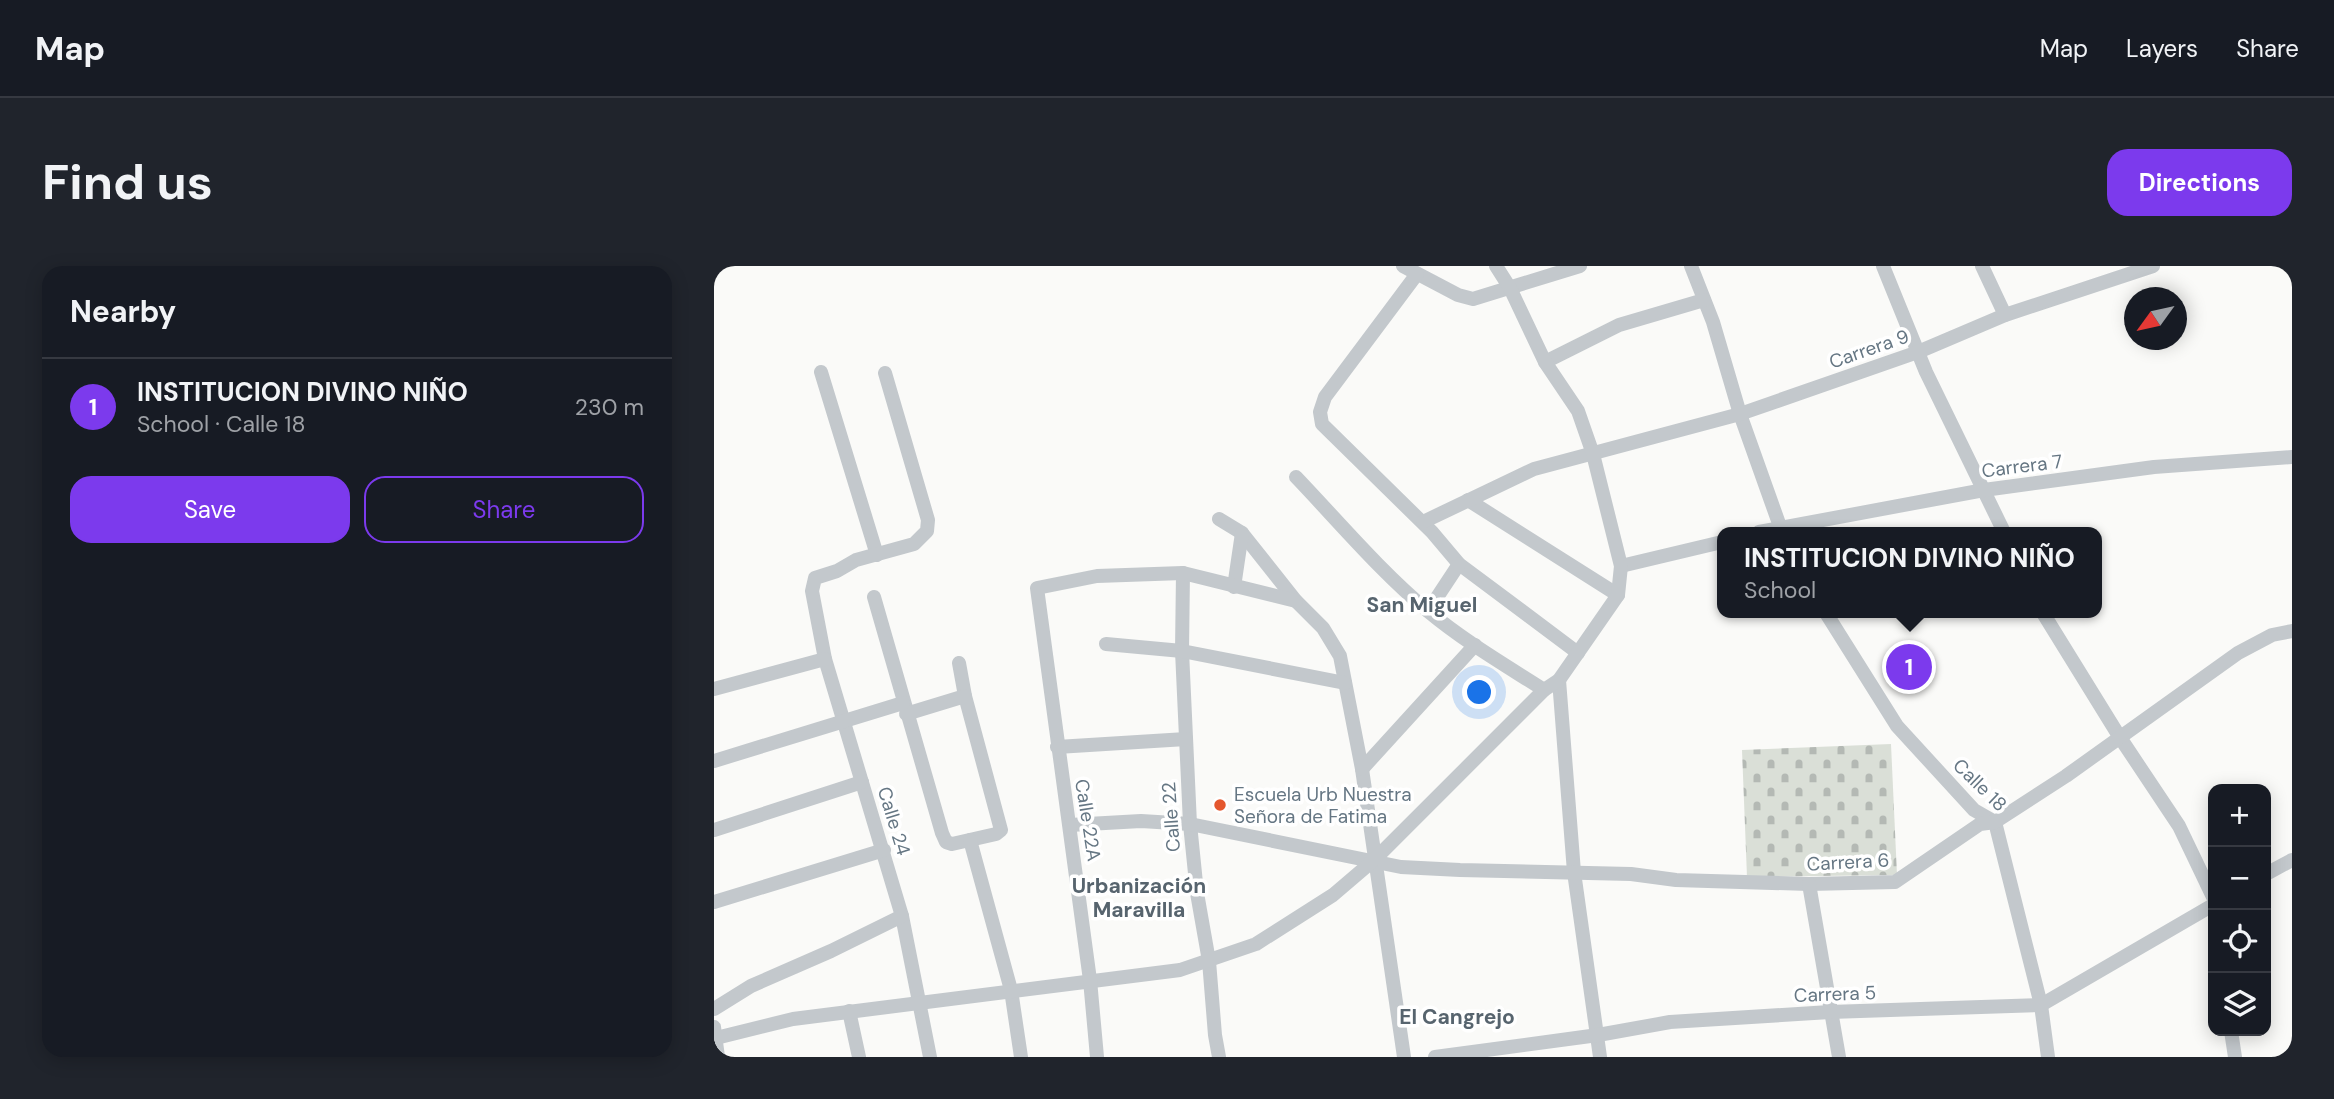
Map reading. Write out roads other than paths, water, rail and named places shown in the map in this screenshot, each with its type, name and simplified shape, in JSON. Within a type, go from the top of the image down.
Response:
[{"type":"street","points":[[1402,266],[1458,295],[1473,299],[1580,266]]},
{"type":"street","points":[[718,1057],[715,1032],[920,1001],[1180,970],[1256,944],[1333,895],[1374,860],[1544,690],[1559,680],[1618,595],[1621,566],[1593,454],[1578,411],[1545,362],[1510,288],[1496,266]]},
{"type":"street","points":[[1691,266],[1713,322],[1740,414],[1780,527]]},
{"type":"street","points":[[1882,266],[1918,352],[2002,527]]},
{"type":"street","points":[[1982,266],[2005,315]]},
{"type":"street","name":"Carrera 9","points":[[1423,522],[1534,469],[1740,414],[1918,352],[2005,315],[2153,266]]},
{"type":"street","points":[[1417,274],[1325,397],[1320,412],[1322,424],[1423,522],[1459,564],[1578,653]]},
{"type":"street","points":[[1545,362],[1619,325],[1704,300]]},
{"type":"street","points":[[821,372],[877,555],[914,544],[926,531],[928,520],[885,373]]},
{"type":"street","name":"Carrera 7","points":[[1796,527],[1983,490],[2154,467],[2292,457]]},
{"type":"street","points":[[1296,477],[1428,611],[1544,690]]},
{"type":"street","points":[[1468,500],[1618,595]]},
{"type":"street","points":[[1219,519],[1241,533],[1296,601],[1323,628],[1340,656],[1362,769],[1404,1057]]},
{"type":"street","points":[[1234,587],[1241,533]]},
{"type":"street","points":[[1621,566],[1717,543]]},
{"type":"street","name":"Calle 24","points":[[877,555],[856,560],[837,571],[815,578],[812,587],[813,599],[825,659],[902,916],[930,1057]]},
{"type":"street","points":[[1428,611],[1459,564]]},
{"type":"street","points":[[1183,573],[1296,601]]},
{"type":"street","name":"Calle 22A","points":[[1097,1057],[1090,980],[1037,588],[1097,576],[1183,573]]},
{"type":"street","name":"Calle 22","points":[[1183,573],[1182,651],[1190,824],[1219,1057]]},
{"type":"street","points":[[874,597],[904,709],[946,842],[952,844],[996,834],[1001,830],[965,696],[959,663]]},
{"type":"street","name":"Calle 18","points":[[1829,618],[1897,726],[1974,810],[1995,822],[2041,1005],[2048,1057]]},
{"type":"street","points":[[2046,618],[2179,826],[2208,887]]},
{"type":"street","name":"Carrera 6","points":[[1070,825],[1141,821],[1190,824],[1401,867],[1631,874],[1676,880],[1809,884],[1895,882],[1980,824],[1995,822],[2066,776],[2238,653],[2272,635],[2292,631]]},
{"type":"street","points":[[1106,644],[1182,651],[1345,683]]},
{"type":"street","points":[[1362,769],[1475,645]]},
{"type":"street","points":[[714,690],[825,659]]},
{"type":"street","points":[[1559,680],[1574,873],[1600,1057]]},
{"type":"street","points":[[714,761],[843,721],[965,696]]},
{"type":"street","points":[[1057,747],[1186,739]]},
{"type":"street","points":[[714,830],[862,782]]},
{"type":"street","points":[[970,840],[1012,990],[1021,1057]]},
{"type":"street","points":[[714,902],[884,850]]},
{"type":"street","points":[[2271,871],[2292,860]]},
{"type":"street","points":[[1809,884],[1839,1057]]},
{"type":"street","name":"Carrera 5","points":[[1435,1057],[1598,1035],[1670,1022],[1830,1012],[2041,1005],[2208,908]]},
{"type":"street","points":[[714,1009],[751,986],[902,916]]},
{"type":"street","points":[[849,1011],[859,1057]]},
{"type":"street","points":[[2232,1036],[2235,1057]]},
{"type":"place","name":"INSTITUCION DIVINO NIÑO","points":[[1909,667]]},
{"type":"place","name":"Escuela Urb Nuestra Señora de Fatima","points":[[1220,805]]},
{"type":"district","name":"San Miguel","points":[[1422,605]]},
{"type":"district","name":"Urbanización Maravilla","points":[[1139,898]]},
{"type":"district","name":"El Cangrejo","points":[[1457,1017]]}]
